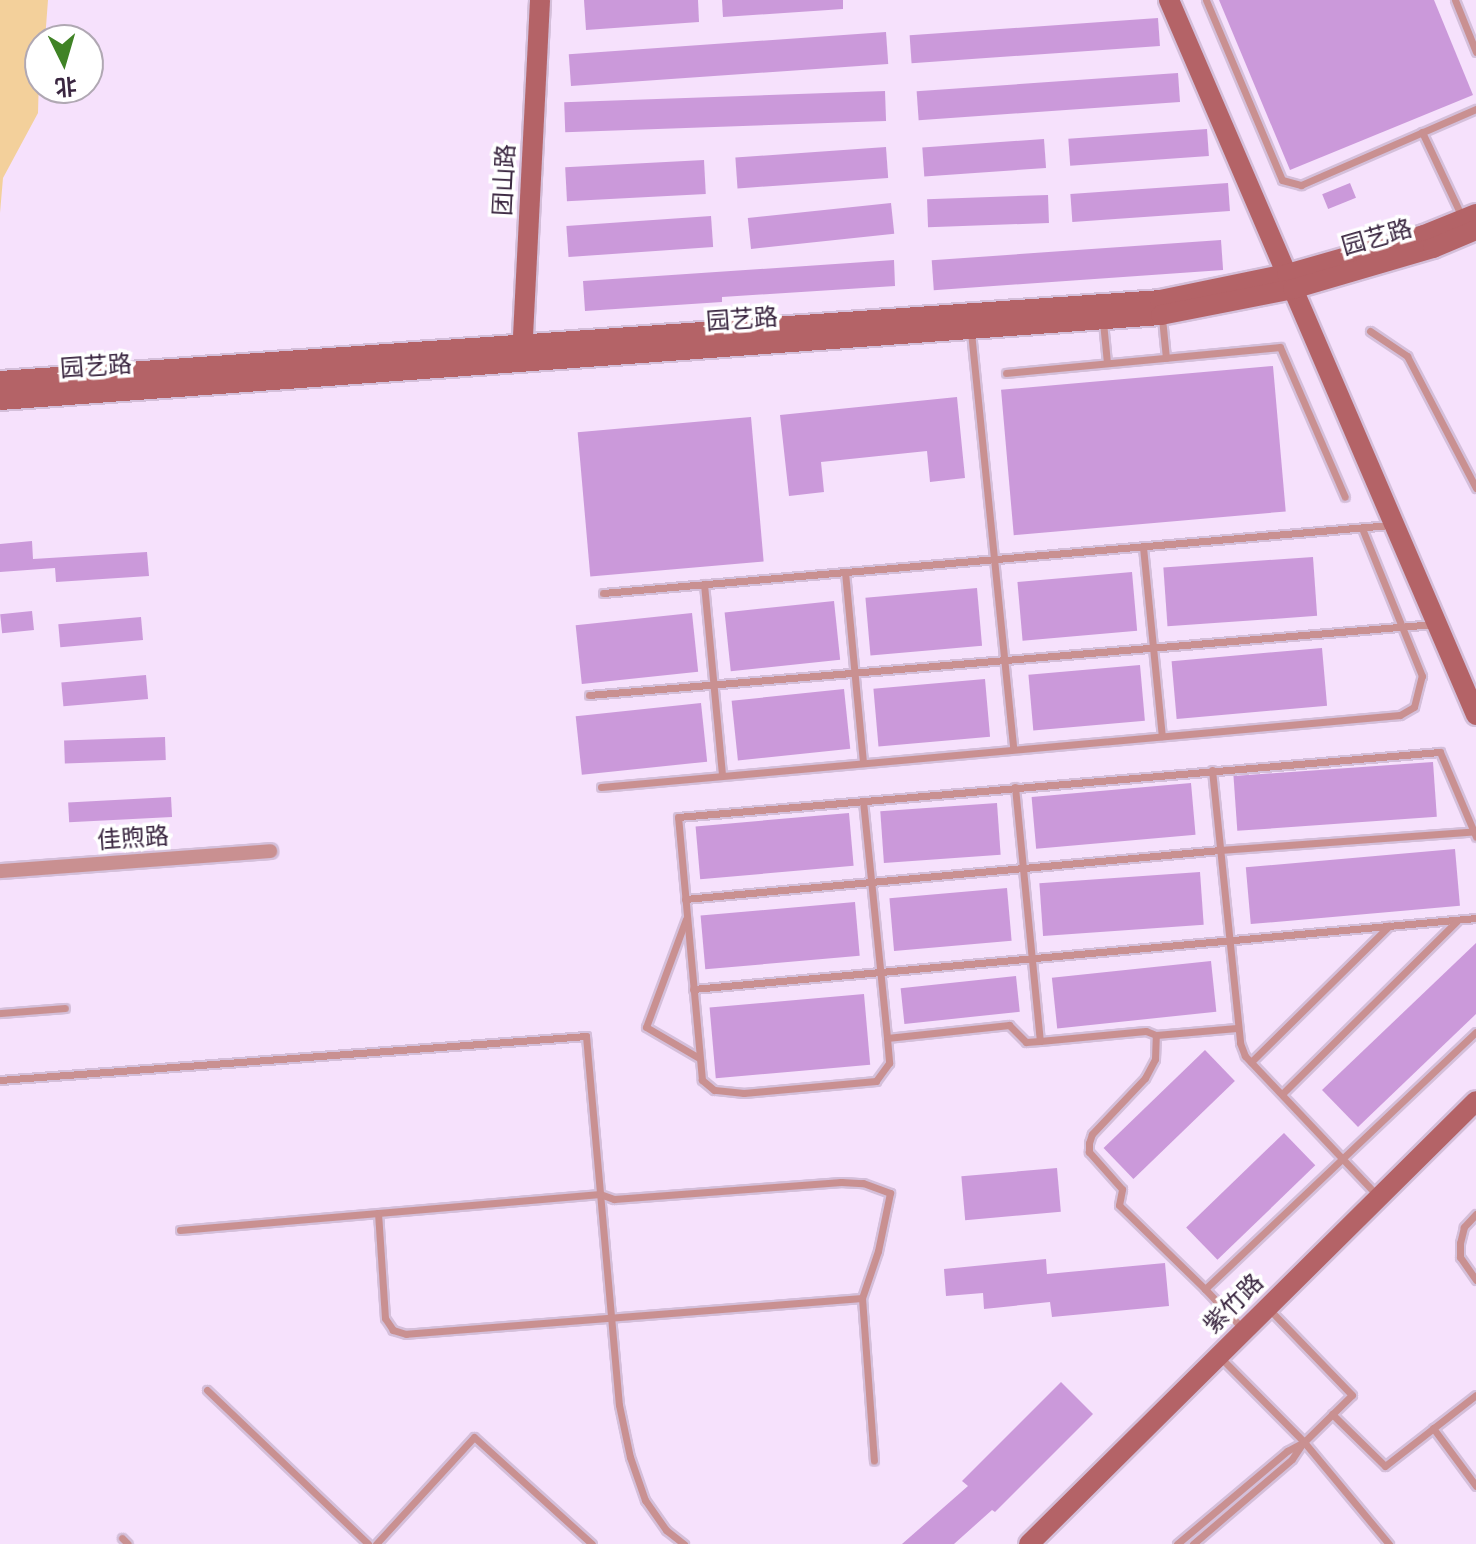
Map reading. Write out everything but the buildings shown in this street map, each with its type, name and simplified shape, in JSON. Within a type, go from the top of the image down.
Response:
[{"type":"street","name":"团山路","points":[[522,353],[540,0]]},
{"type":"street","points":[[1169,0],[1476,715]]},
{"type":"street","name":"园艺路","points":[[0,381],[971,330],[1161,315],[1433,248],[1472,221]]},
{"type":"street","name":"园艺路","points":[[0,400],[1160,300],[1290,282]]},
{"type":"street","name":"佳煦路","points":[[0,871],[270,851]]},
{"type":"street","name":"紫竹路","points":[[1029,1544],[1476,1103]]},
{"type":"lane","points":[[1206,0],[1282,180],[1301,185],[1476,109]]},
{"type":"lane","points":[[1455,0],[1476,52]]},
{"type":"lane","points":[[1422,132],[1472,221]]},
{"type":"lane","points":[[1161,315],[1166,358]]},
{"type":"lane","points":[[1103,320],[1107,363]]},
{"type":"lane","points":[[971,330],[1013,748]]},
{"type":"lane","points":[[1370,331],[1407,356],[1476,488]]},
{"type":"lane","points":[[1006,373],[1280,347],[1345,497]]},
{"type":"lane","points":[[603,593],[1394,525]]},
{"type":"lane","points":[[601,787],[1400,715],[1414,707],[1422,676],[1362,528]]},
{"type":"lane","points":[[1143,547],[1162,736]]},
{"type":"lane","points":[[845,572],[863,762]]},
{"type":"lane","points":[[704,584],[722,775]]},
{"type":"lane","points":[[589,695],[1437,624]]},
{"type":"lane","points":[[685,899],[871,882],[1022,868],[1220,850],[1475,833],[1440,752],[1212,770],[678,817],[685,899],[687,916],[699,1058],[702,1080],[726,1093],[876,1081],[889,1063],[879,971],[871,882],[863,801]]},
{"type":"lane","points":[[1212,770],[1237,1028],[1245,1056],[1379,1197]]},
{"type":"lane","points":[[1015,787],[1040,1041]]},
{"type":"lane","points":[[687,916],[646,1027],[699,1058]]},
{"type":"lane","points":[[693,989],[1476,918]]},
{"type":"lane","points":[[1282,1094],[1458,920]]},
{"type":"lane","points":[[1251,1062],[1389,926]]},
{"type":"lane","points":[[0,1013],[65,1008]]},
{"type":"lane","points":[[887,1038],[1009,1025],[1026,1042],[1146,1031],[1156,1035],[1237,1028]]},
{"type":"lane","points":[[1205,1289],[1476,1032]]},
{"type":"lane","points":[[1156,1035],[1155,1059],[1145,1078],[1092,1134],[1089,1152],[1122,1189],[1119,1205],[1244,1330]]},
{"type":"lane","points":[[0,1080],[586,1036],[619,1405],[630,1457],[645,1500],[666,1530],[684,1544]]},
{"type":"lane","points":[[180,1230],[600,1194],[614,1199],[841,1182],[863,1183],[890,1193],[878,1251],[862,1298],[874,1461]]},
{"type":"lane","points":[[378,1213],[385,1318],[393,1330],[406,1334],[862,1298]]},
{"type":"lane","points":[[1476,1214],[1464,1227],[1460,1243],[1460,1257],[1476,1280]]},
{"type":"lane","points":[[1193,1544],[1292,1459],[1304,1442],[1352,1395],[1267,1307]]},
{"type":"lane","points":[[1219,1356],[1304,1442],[1389,1544]]},
{"type":"lane","points":[[207,1390],[368,1544]]},
{"type":"lane","points":[[1332,1414],[1385,1466],[1476,1395]]},
{"type":"lane","points":[[1433,1428],[1476,1486]]},
{"type":"lane","points":[[376,1544],[474,1437],[592,1544]]},
{"type":"lane","points":[[1177,1544],[1287,1451],[1304,1442]]},
{"type":"shaded area","points":[[0,0],[48,0],[46,24],[24,24],[24,104],[38,104],[38,113],[3,178],[0,213]]}]
